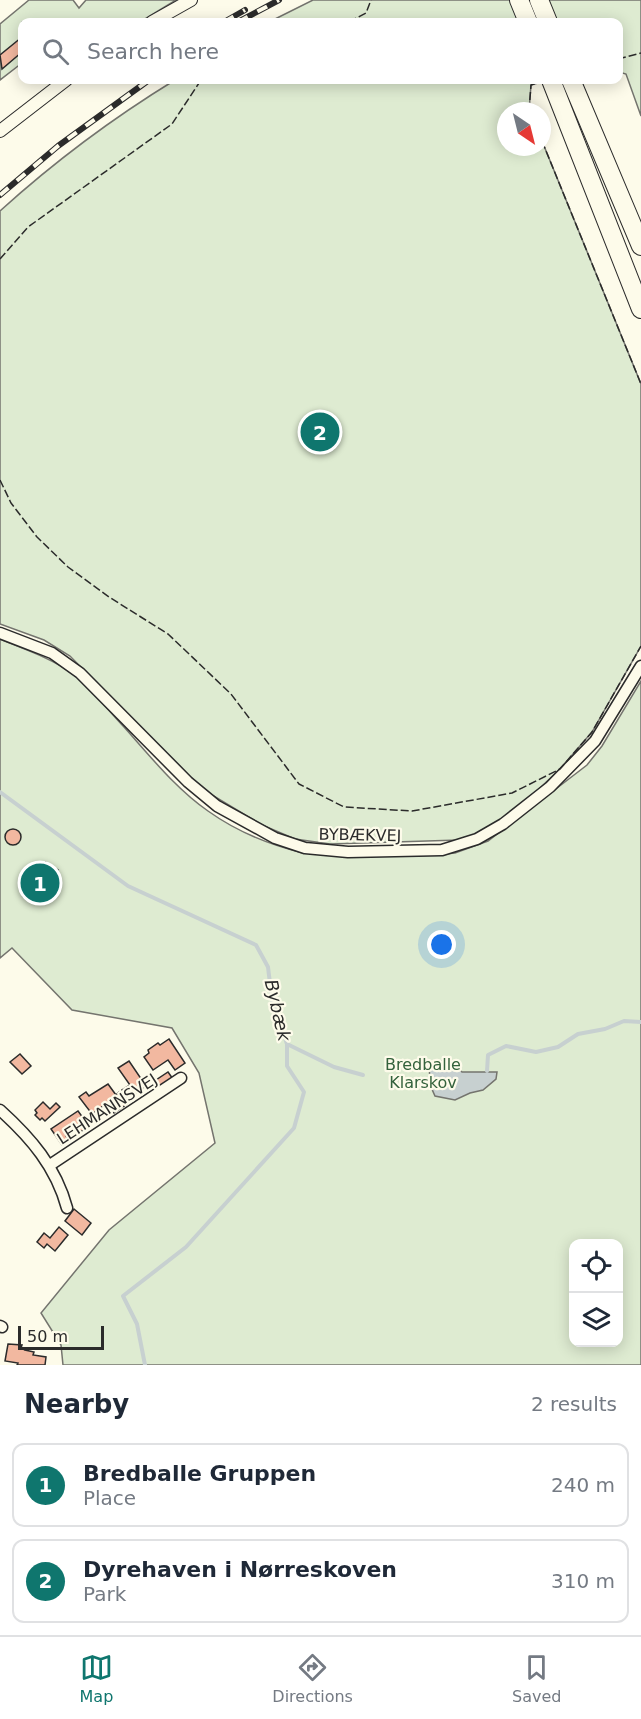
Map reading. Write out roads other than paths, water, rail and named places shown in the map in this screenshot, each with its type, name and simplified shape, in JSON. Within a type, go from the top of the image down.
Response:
[{"type":"highway","points":[[519,0],[526,18]]},
{"type":"highway","points":[[539,0],[546,18]]},
{"type":"highway","points":[[553,84],[641,309]]},
{"type":"highway","points":[[573,84],[641,246]]},
{"type":"street","points":[[159,18],[190,0]]},
{"type":"street","points":[[0,131],[61,84]]},
{"type":"street","name":"BYBÆKVEJ","points":[[0,633],[52,653],[80,673],[188,782],[217,806],[275,838],[305,848],[348,852],[442,850],[477,839],[503,824],[550,787],[596,741],[641,666]]},
{"type":"street","name":"LEHMANNSVEJ","points":[[50,1165],[181,1078]]},
{"type":"street","name":"LEHMANNSVEJ","points":[[0,1110],[33,1143],[50,1165],[62,1189],[67,1208]]},
{"type":"waterway","name":"Bybæk","points":[[0,792],[128,886],[256,945],[268,967],[272,1000],[287,1044],[287,1066],[304,1092],[294,1128],[186,1247],[123,1296],[137,1324],[145,1365]]},
{"type":"waterway","points":[[487,1071],[488,1055],[506,1046],[536,1052],[558,1047],[578,1034],[605,1029],[624,1021],[641,1022]]},
{"type":"waterway","points":[[287,1044],[334,1067],[363,1075]]},
{"type":"railway","points":[[245,18],[279,0]]},
{"type":"railway","points":[[231,18],[245,10]]},
{"type":"railway","points":[[0,195],[58,146],[143,84]]},
{"type":"place","name":"Dyrehaven i Nørreskoven","points":[[320,432]]},
{"type":"place","name":"Bredballe Gruppen","points":[[40,883]]},
{"type":"park label","name":"Bredballe Klarskov","points":[[423,1073]]}]
